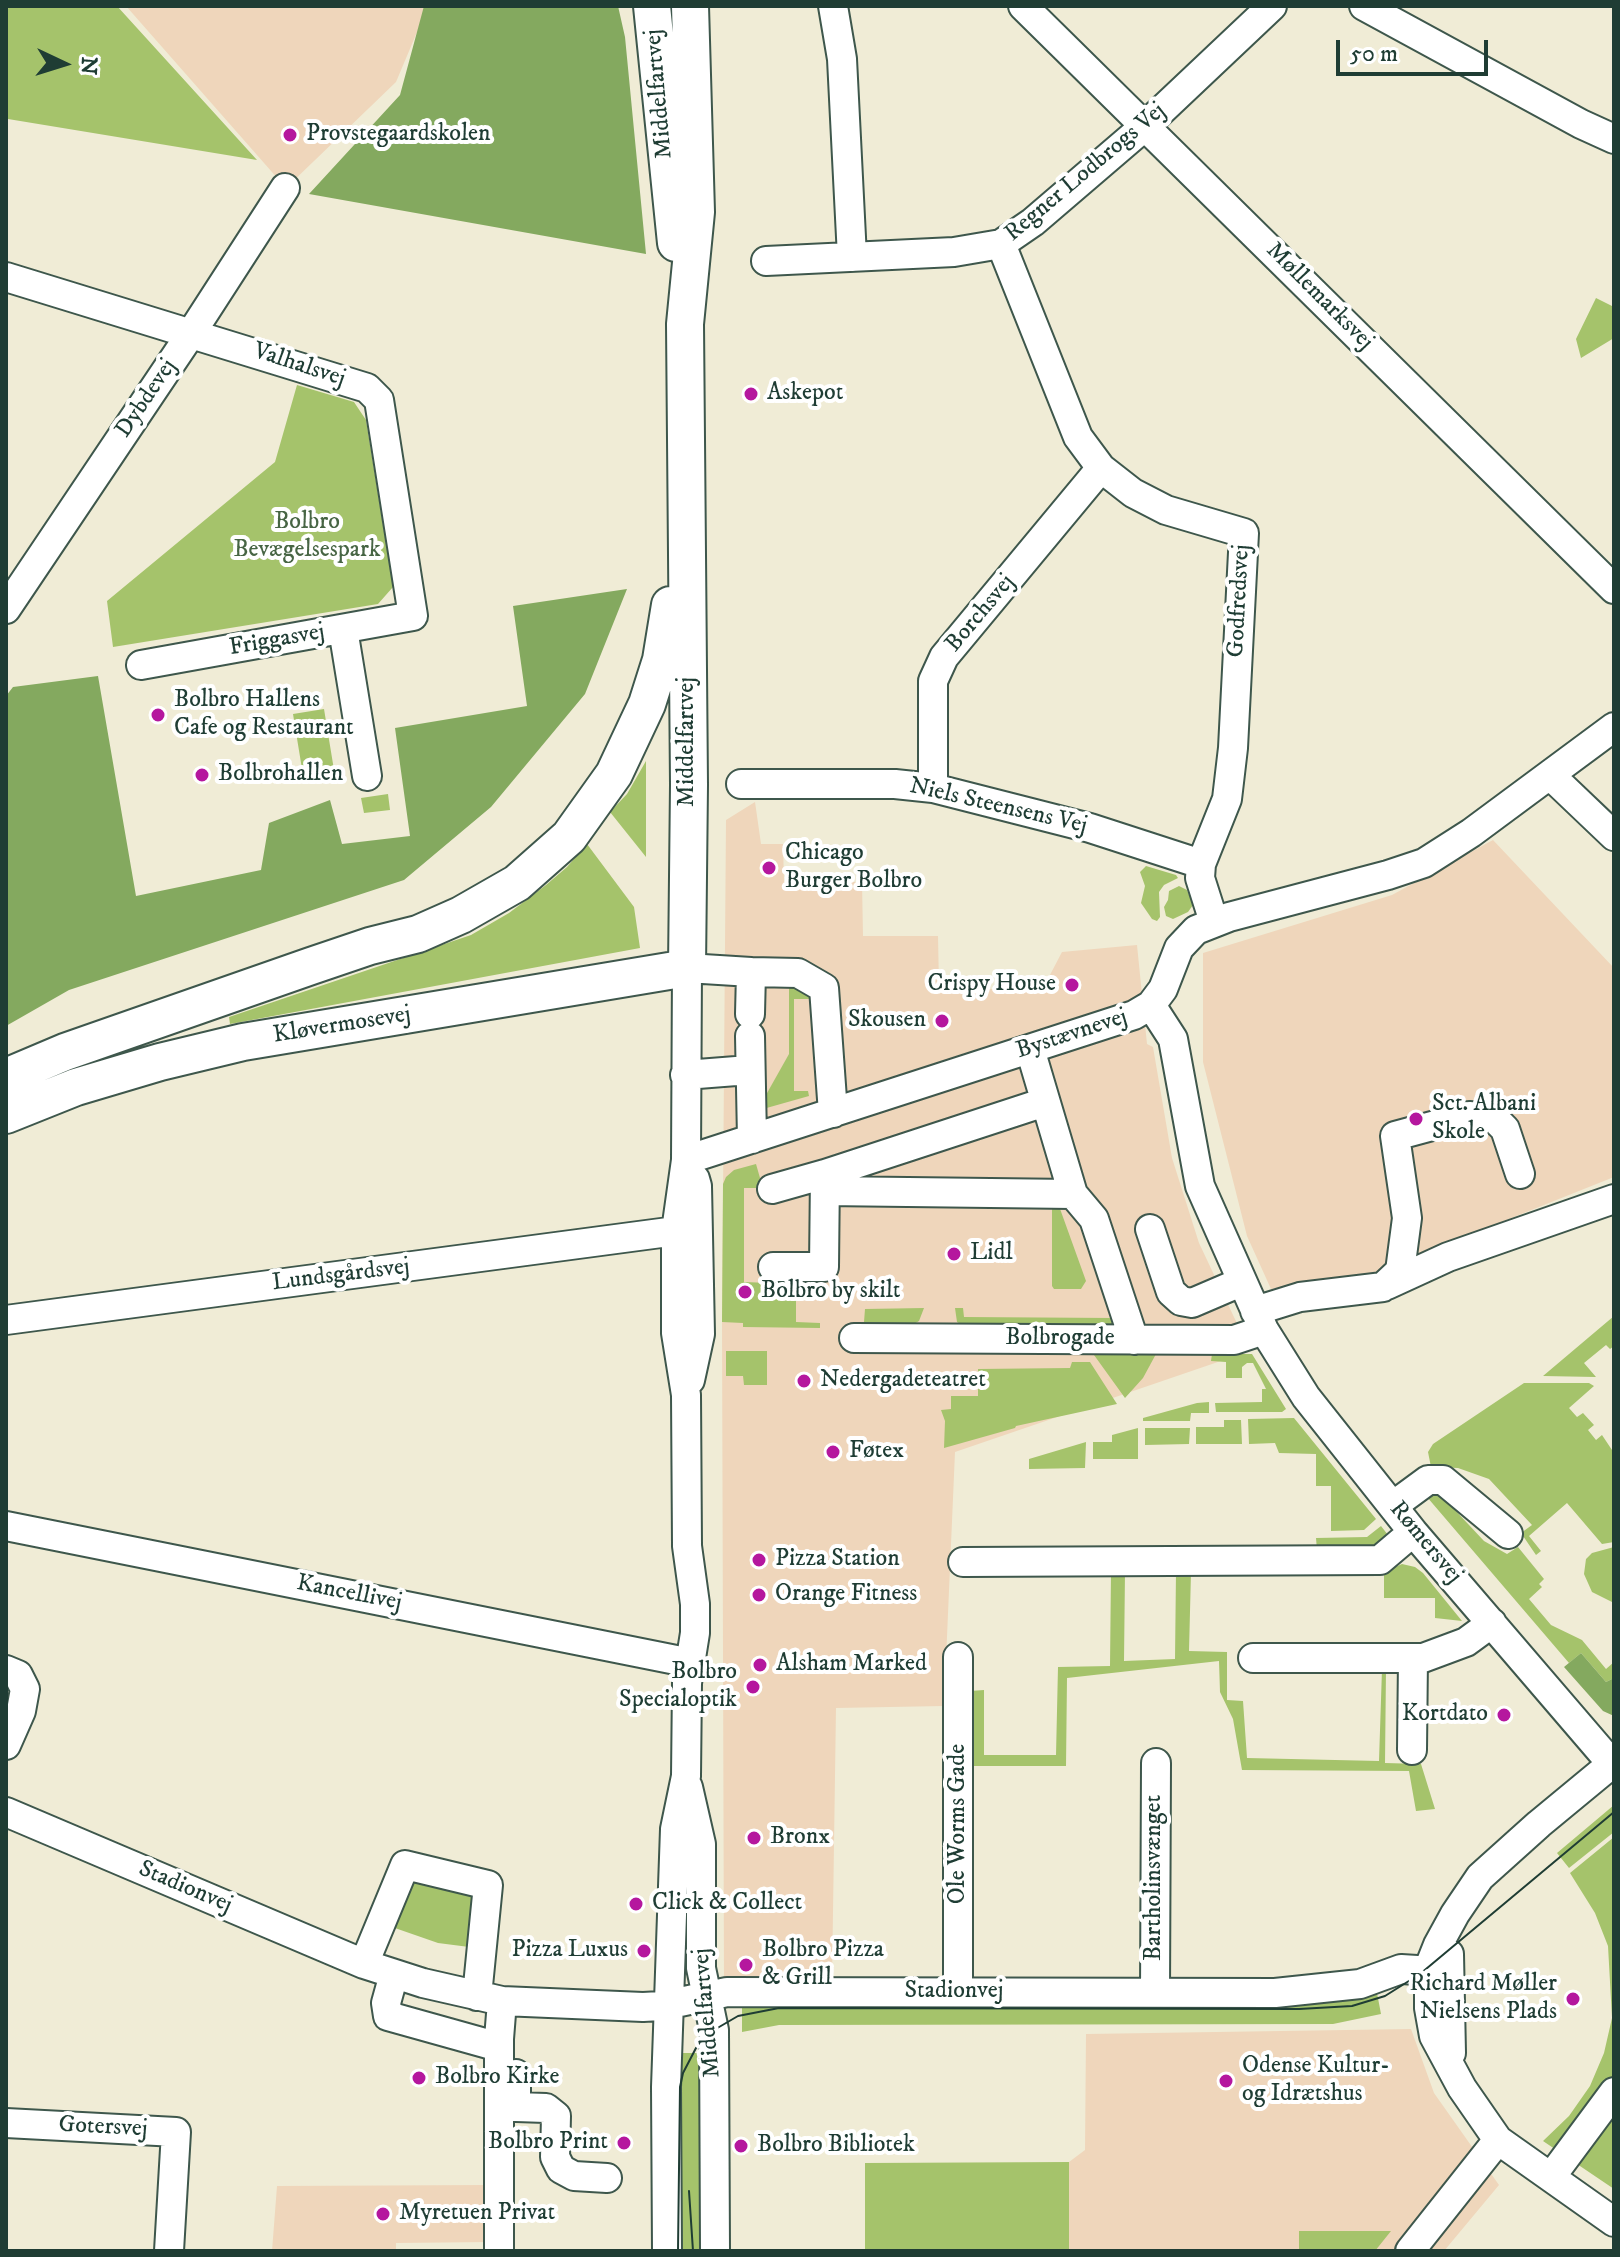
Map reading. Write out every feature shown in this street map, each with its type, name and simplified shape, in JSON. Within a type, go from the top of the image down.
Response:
[{"type":"main road","name":"Middelfartvej","points":[[652,6],[685,324],[689,776],[687,968]]},
{"type":"main road","points":[[682,6],[691,50]]},
{"type":"main road","name":"Middelfartvej","points":[[685,324],[696,212],[690,6]]},
{"type":"main road","points":[[696,212],[708,165],[708,6]]},
{"type":"main road","points":[[6,1077],[65,1052],[370,946],[418,934],[461,915],[517,883],[569,837],[614,774],[647,704],[661,660],[670,607],[686,440]]},
{"type":"main road","name":"Kløvermosevej","points":[[6,1115],[76,1087],[243,1042],[687,968]]},
{"type":"street","points":[[833,6],[842,59],[852,257]]},
{"type":"street","name":"Møllemarksvej","points":[[1023,6],[1614,589]]},
{"type":"street","name":"Regner Lodbrogs Vej","points":[[766,261],[954,252],[1001,244],[1033,222],[1145,126],[1272,6]]},
{"type":"street","points":[[1364,6],[1614,139]]},
{"type":"street","name":"Dybdevej","points":[[6,609],[285,188]]},
{"type":"street","name":"Godfredsvej","points":[[1001,244],[1078,437],[1101,468],[1133,493],[1166,510],[1244,533],[1233,748],[1227,799],[1201,864]]},
{"type":"street","name":"Valhalsvej","points":[[6,277],[367,388],[379,400],[413,616]]},
{"type":"street","name":"Borchsvej","points":[[933,788],[933,681],[944,657],[1101,468]]},
{"type":"street","name":"Friggasvej","points":[[141,665],[413,616]]},
{"type":"street","points":[[343,629],[367,776]]},
{"type":"street","name":"Bystævnevej","points":[[686,1160],[1134,1015],[1151,1005],[1163,989],[1179,948],[1196,930],[1214,922],[1424,863],[1471,833],[1614,727]]},
{"type":"street","points":[[1550,775],[1614,836]]},
{"type":"street","name":"Niels Steensens Vej","points":[[741,784],[895,784],[933,788],[1090,828],[1201,864]]},
{"type":"street","points":[[1201,864],[1200,878],[1214,922]]},
{"type":"street","points":[[687,968],[798,973],[824,988],[833,1113]]},
{"type":"street","name":"Middelfartvej","points":[[667,2251],[666,2087],[675,1829],[686,1776],[687,1669],[677,1628],[677,1605],[687,1546],[686,1395],[676,1333],[676,1231],[686,1160],[687,968]]},
{"type":"street","points":[[751,972],[749,1070],[752,1139]]},
{"type":"street","name":"Rømersvej","points":[[1151,1005],[1173,1039],[1200,1186],[1259,1321],[1306,1397],[1413,1532],[1613,1763]]},
{"type":"street","points":[[1030,1049],[1073,1194],[1094,1219],[1134,1340]]},
{"type":"street","points":[[685,1075],[749,1070]]},
{"type":"street","points":[[825,1182],[1045,1102]]},
{"type":"street","points":[[1383,1287],[1400,1271],[1407,1218],[1395,1136],[1469,1116],[1494,1118],[1505,1129],[1520,1174]]},
{"type":"street","name":"Middelfartvej","points":[[686,1160],[697,1186],[700,1334],[686,1395]]},
{"type":"street","points":[[773,1267],[824,1267],[825,1182]]},
{"type":"street","points":[[772,1189],[825,1182],[1073,1194]]},
{"type":"street","points":[[1259,1321],[1300,1297],[1383,1287],[1448,1257],[1614,1199]]},
{"type":"street","points":[[1150,1229],[1171,1292],[1181,1301],[1192,1303],[1241,1282]]},
{"type":"street","name":"Lundsgårdsvej","points":[[6,1320],[676,1231]]},
{"type":"street","name":"Bolbrogade","points":[[854,1338],[1234,1340],[1259,1321]]},
{"type":"street","points":[[1394,1505],[1428,1480],[1443,1480],[1508,1534]]},
{"type":"street","name":"Kancellivej","points":[[6,1526],[687,1669]]},
{"type":"street","points":[[963,1562],[1368,1561],[1380,1560],[1413,1532]]},
{"type":"street","points":[[1253,1658],[1423,1658],[1466,1642],[1492,1623]]},
{"type":"street","name":"Ole Worms Gade","points":[[958,1657],[958,1992]]},
{"type":"street","points":[[1412,1750],[1413,1658]]},
{"type":"street","points":[[6,1670],[18,1675],[25,1689],[21,1711],[6,1745]]},
{"type":"street","name":"Bartholinsvænget","points":[[1155,1993],[1156,1763]]},
{"type":"street","points":[[1613,1763],[1480,1877],[1438,1945],[1439,1971],[1431,2022],[1434,2036],[1462,2088],[1498,2140],[1614,2222]]},
{"type":"street","name":"Middelfartvej","points":[[686,1776],[701,1844],[701,1968],[714,2030],[715,2251]]},
{"type":"street","name":"Stadionvej","points":[[6,1812],[364,1964],[498,1999],[643,2007],[727,1992],[1311,1991],[1360,1984],[1401,1969],[1439,1971]]},
{"type":"street","points":[[364,1964],[405,1865],[488,1885],[498,1999],[499,2251]]},
{"type":"street","points":[[394,1974],[386,2003],[388,2016],[499,2047]]},
{"type":"street","points":[[498,1999],[516,2107],[546,2108],[556,2116],[555,2157],[561,2169],[574,2176],[607,2178]]},
{"type":"street","points":[[1551,2177],[1614,2092]]},
{"type":"street","name":"Gotersvej","points":[[6,2123],[176,2132],[169,2251]]},
{"type":"street","points":[[1410,2251],[1498,2140]]},
{"type":"shaded area","name":"Provstegaardskolen","points":[[126,6],[428,6],[396,82],[286,188]]},
{"type":"shaded area","points":[[755,802],[761,844],[783,844],[784,882],[862,882],[863,936],[938,936],[939,986],[1041,992],[1062,952],[1137,945],[1147,1044],[1153,1047],[1172,1158],[1199,1243],[1250,1351],[955,1452],[944,1706],[836,1708],[832,1980],[724,1981],[722,1322],[726,820]]},
{"type":"shaded area","name":"Sct. Albani Skole","points":[[1493,840],[1614,968],[1614,1177],[1371,1274],[1271,1289],[1247,1236],[1203,1062],[1203,953],[1392,895]]},
{"type":"shaded area","points":[[1411,2029],[1434,2093],[1499,2185],[1444,2251],[1069,2251],[1069,2162],[1085,2150],[1086,2034]]},
{"type":"shaded area","name":"Myretuen Privat","points":[[490,2185],[490,2242],[396,2243],[396,2251],[272,2251],[277,2186]]},
{"type":"green space","points":[[14,6],[117,6],[257,160],[8,119],[6,9]]},
{"type":"green space","points":[[424,6],[618,6],[625,37],[646,254],[309,194],[400,95]]},
{"type":"green space","points":[[1596,298],[1614,307],[1614,338],[1581,358],[1576,339]]},
{"type":"green space","name":"Bolbro Bevægelsespark","points":[[297,385],[354,402],[366,420],[393,587],[378,604],[113,647],[107,601],[275,462]]},
{"type":"green space","points":[[627,589],[585,694],[491,807],[404,880],[69,990],[6,1026],[6,696],[13,687],[98,676],[136,896],[261,870],[269,823],[330,800],[342,844],[410,836],[395,728],[527,706],[513,606]]},
{"type":"green space","points":[[324,709],[334,770],[303,775],[293,714]]},
{"type":"green space","points":[[646,761],[646,857],[610,812],[627,794]]},
{"type":"green space","points":[[388,794],[390,810],[364,813],[361,798]]},
{"type":"green space","points":[[587,844],[634,907],[640,948],[230,1024],[229,1017],[471,935],[509,913],[546,885]]},
{"type":"green space","points":[[1146,866],[1178,878],[1164,885],[1159,892],[1160,917],[1157,921],[1152,919],[1141,903],[1145,886],[1140,872]]},
{"type":"green space","points":[[1179,886],[1187,890],[1193,905],[1188,912],[1173,919],[1166,916],[1164,907],[1169,891]]},
{"type":"green space","points":[[789,987],[808,987],[809,999],[794,999],[794,1091],[808,1091],[809,1096],[763,1109],[762,1102],[789,1054]]},
{"type":"green space","points":[[756,1164],[759,1188],[744,1188],[744,1282],[796,1284],[796,1322],[820,1323],[820,1328],[743,1327],[743,1323],[722,1322],[723,1184],[734,1170]]},
{"type":"green space","points":[[1052,1206],[1059,1206],[1086,1281],[1081,1289],[1054,1289],[1052,1286]]},
{"type":"green space","points":[[924,1308],[919,1321],[907,1328],[854,1327],[853,1322],[864,1322],[865,1309]]},
{"type":"green space","points":[[955,1308],[963,1308],[964,1317],[1114,1318],[1114,1324],[1101,1328],[966,1327],[957,1322]]},
{"type":"green space","points":[[1614,1316],[1614,1346],[1610,1349],[1606,1345],[1584,1363],[1596,1377],[1543,1376]]},
{"type":"green space","points":[[726,1351],[767,1351],[767,1385],[744,1385],[743,1376],[726,1376]]},
{"type":"green space","points":[[1156,1354],[1143,1378],[1125,1398],[1094,1355]]},
{"type":"green space","points":[[1212,1354],[1252,1354],[1286,1409],[1282,1412],[1216,1412],[1215,1403],[1262,1402],[1262,1389],[1266,1389],[1253,1363],[1242,1367],[1242,1378],[1226,1378],[1226,1362],[1211,1361]]},
{"type":"green space","points":[[1072,1362],[1090,1362],[1117,1404],[1016,1426],[944,1448],[945,1421],[941,1410],[951,1409],[951,1396],[978,1396],[978,1369],[1070,1368]]},
{"type":"green space","points":[[1524,1383],[1589,1383],[1594,1386],[1569,1408],[1577,1417],[1583,1413],[1594,1425],[1588,1430],[1596,1440],[1602,1435],[1614,1453],[1614,1542],[1602,1544],[1567,1503],[1529,1536],[1541,1551],[1536,1555],[1521,1533],[1532,1525],[1489,1479],[1458,1468],[1431,1467],[1428,1452],[1433,1444]]},
{"type":"green space","points":[[1209,1402],[1209,1413],[1191,1413],[1190,1421],[1143,1421],[1143,1418]]},
{"type":"green space","points":[[1294,1418],[1376,1519],[1364,1530],[1331,1531],[1331,1486],[1316,1486],[1316,1454],[1279,1453],[1275,1443],[1249,1444],[1248,1419]]},
{"type":"green space","points":[[1224,1420],[1241,1420],[1242,1444],[1196,1444],[1196,1427],[1224,1427]]},
{"type":"green space","points":[[1138,1428],[1138,1459],[1093,1459],[1093,1442],[1112,1442],[1112,1435]]},
{"type":"green space","points":[[1145,1428],[1190,1428],[1189,1444],[1145,1445]]},
{"type":"green space","points":[[1086,1442],[1085,1468],[1029,1469],[1029,1459]]},
{"type":"green space","points":[[1439,1493],[1484,1541],[1507,1554],[1518,1547],[1544,1579],[1539,1584],[1542,1587],[1529,1599],[1551,1625],[1582,1640],[1606,1669],[1614,1662],[1614,1678],[1606,1682],[1581,1653],[1569,1663],[1427,1497]]},
{"type":"green space","points":[[1381,1526],[1388,1535],[1374,1550],[1317,1550],[1316,1538],[1367,1537]]},
{"type":"green space","points":[[1614,1547],[1614,1603],[1592,1592],[1584,1574],[1586,1559],[1592,1553]]},
{"type":"green space","points":[[1402,1564],[1423,1573],[1462,1621],[1435,1618],[1435,1598],[1384,1598],[1384,1572]]},
{"type":"green space","points":[[1111,1572],[1125,1572],[1124,1661],[1175,1659],[1176,1572],[1191,1572],[1189,1651],[1227,1652],[1227,1700],[1243,1701],[1247,1758],[1379,1761],[1382,1669],[1386,1669],[1385,1763],[1421,1764],[1435,1809],[1416,1811],[1409,1771],[1242,1770],[1233,1719],[1220,1692],[1219,1661],[1067,1678],[1066,1766],[970,1766],[970,1691],[984,1690],[984,1755],[1056,1755],[1058,1667],[1110,1666]]},
{"type":"green space","points":[[1581,1653],[1606,1682],[1614,1678],[1614,1716],[1603,1711],[1564,1667]]},
{"type":"green space","points":[[1614,1805],[1614,1832],[1569,1868],[1557,1853]]},
{"type":"green space","points":[[1614,1837],[1614,2189],[1543,2141],[1569,2116],[1590,2086],[1604,2053],[1612,2018],[1608,1946],[1595,1913],[1570,1873]]},
{"type":"green space","points":[[412,1879],[475,1891],[477,1948],[438,1943],[392,1927]]},
{"type":"green space","points":[[1377,1993],[1381,2014],[1333,2024],[779,2025],[742,2032],[742,2006],[752,2003]]},
{"type":"green space","points":[[680,2053],[700,2053],[699,2174],[706,2251],[671,2251]]},
{"type":"green space","points":[[1069,2162],[1069,2251],[865,2251],[865,2163]]},
{"type":"green space","points":[[1299,2231],[1391,2231],[1375,2251],[1299,2251]]},
{"type":"tram line","points":[[678,2251],[680,2087],[683,2073],[696,2048],[714,2030],[738,2016],[779,2008],[1299,2009],[1352,2006],[1385,1996],[1420,1974],[1614,1812]]},
{"type":"tram line","points":[[689,2191],[693,2251]]},
{"type":"place","name":"Provstegaardskolen","points":[[290,135]]},
{"type":"place","name":"Askepot","points":[[751,394]]},
{"type":"place","name":"Bolbro Hallens Cafe og Restaurant","points":[[158,715]]},
{"type":"place","name":"Bolbrohallen","points":[[202,775]]},
{"type":"place","name":"Chicago Burger Bolbro","points":[[769,868]]},
{"type":"place","name":"Crispy House","points":[[1072,985]]},
{"type":"place","name":"Skousen","points":[[942,1021]]},
{"type":"place","name":"Sct. Albani Skole","points":[[1416,1119]]},
{"type":"place","name":"Lidl","points":[[954,1254]]},
{"type":"place","name":"Bolbro by skilt","points":[[745,1292]]},
{"type":"place","name":"Nedergadeteatret","points":[[804,1381]]},
{"type":"place","name":"Føtex","points":[[833,1452]]},
{"type":"place","name":"Pizza Station","points":[[759,1560]]},
{"type":"place","name":"Orange Fitness","points":[[759,1595]]},
{"type":"place","name":"Alsham Marked","points":[[760,1665]]},
{"type":"place","name":"Bolbro Specialoptik","points":[[753,1687]]},
{"type":"place","name":"Kortdato","points":[[1504,1715]]},
{"type":"place","name":"Bronx","points":[[754,1838]]},
{"type":"place","name":"Click & Collect","points":[[636,1904]]},
{"type":"place","name":"Pizza Luxus","points":[[644,1951]]},
{"type":"place","name":"Bolbro Pizza & Grill","points":[[746,1965]]},
{"type":"place","name":"Richard Møller Nielsens Plads","points":[[1573,1999]]},
{"type":"place","name":"Bolbro Kirke","points":[[419,2078]]},
{"type":"place","name":"Odense Kultur- og Idrætshus","points":[[1226,2081]]},
{"type":"place","name":"Bolbro Print","points":[[624,2143]]},
{"type":"place","name":"Bolbro Bibliotek","points":[[741,2146]]},
{"type":"place","name":"Myretuen Privat","points":[[383,2214]]}]
